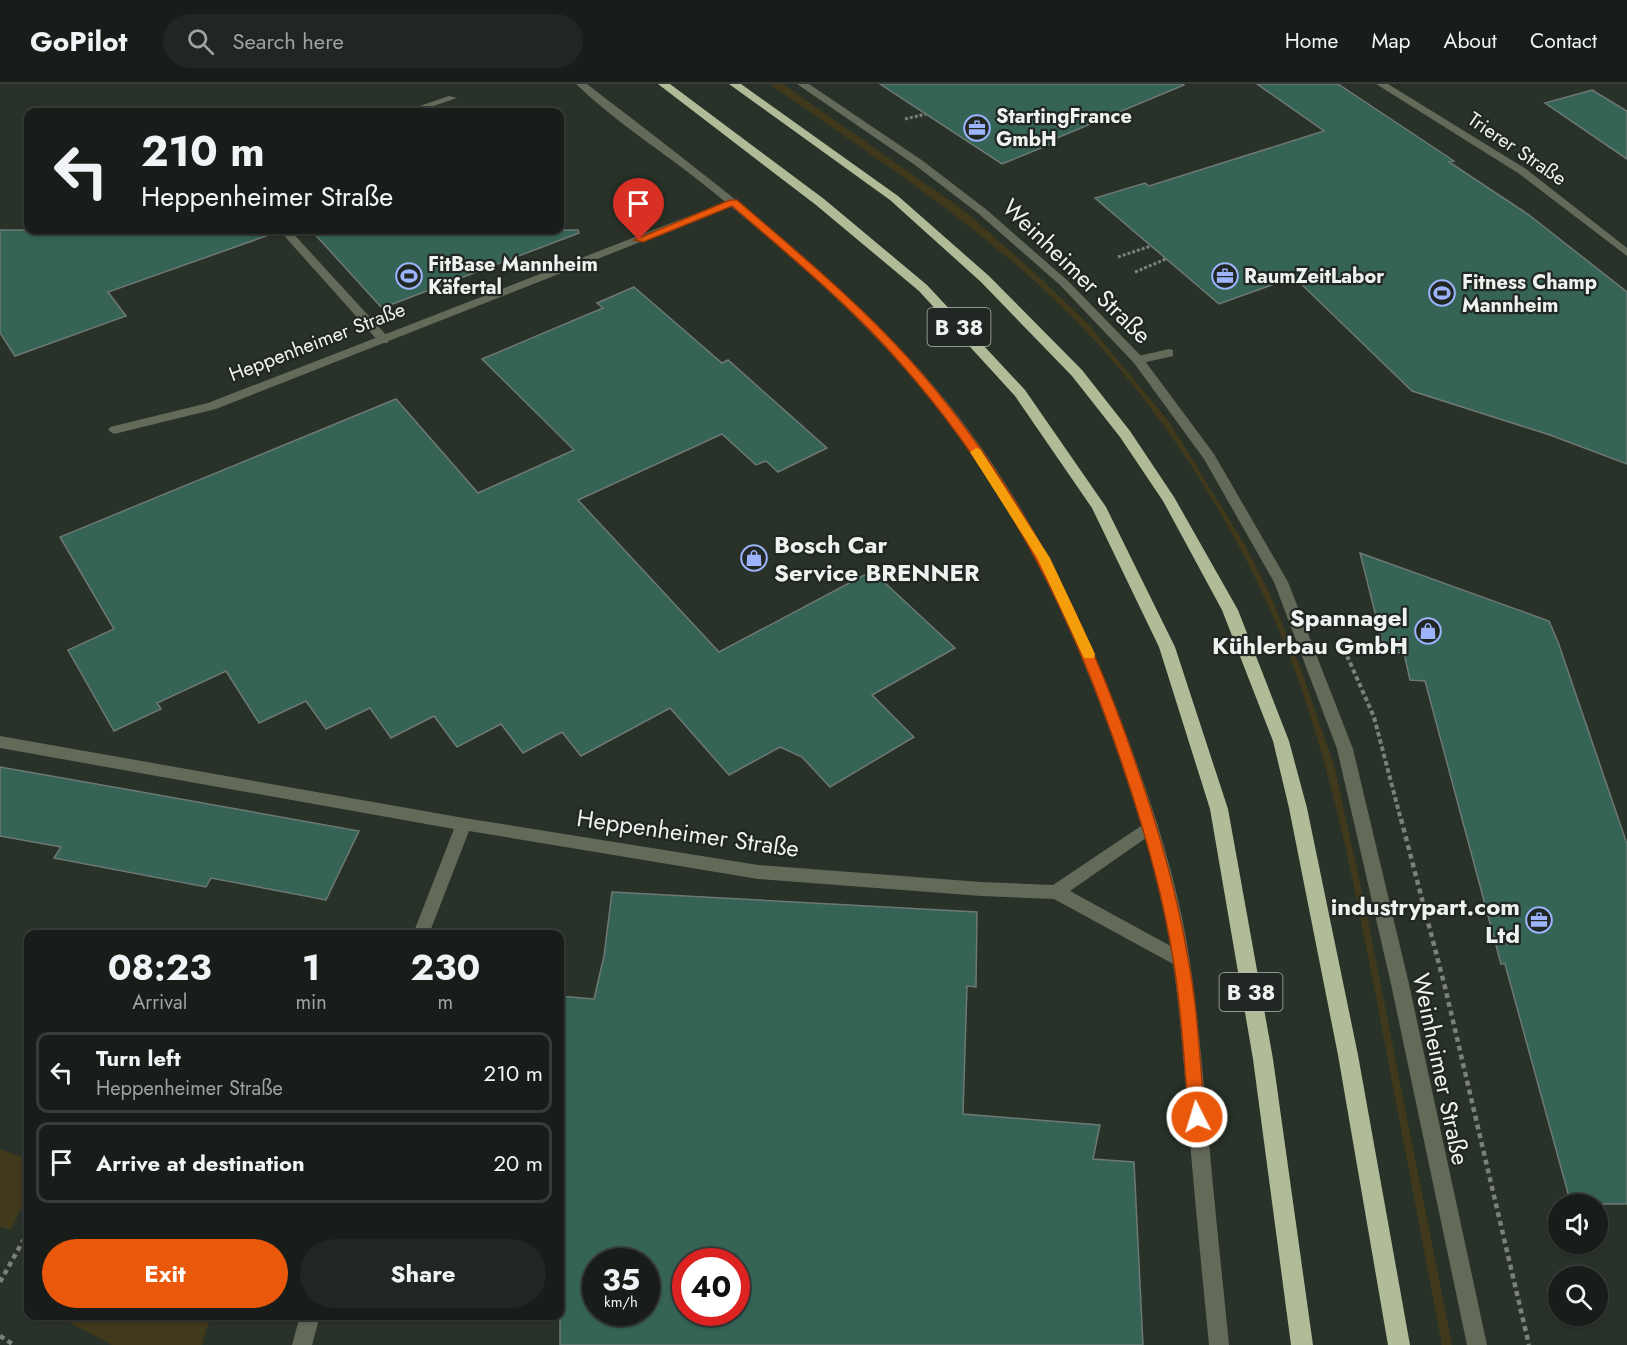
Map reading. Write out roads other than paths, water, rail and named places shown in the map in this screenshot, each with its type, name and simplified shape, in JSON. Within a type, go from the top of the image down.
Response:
[{"type":"highway","name":"B 38","points":[[663,84],[820,202],[923,288],[1020,393],[1100,507],[1167,647],[1219,808],[1263,1059],[1302,1345]]},
{"type":"highway","name":"B 38","points":[[734,84],[894,198],[985,279],[1077,373],[1125,434],[1168,500],[1230,610],[1281,741],[1298,808],[1348,1055],[1399,1345]]},
{"type":"street","points":[[581,84],[733,202],[842,295],[906,362],[991,473],[1043,558],[1087,649],[1109,704],[1150,826],[1167,891],[1181,960],[1219,1345]]},
{"type":"street","name":"Weinheimer Straße","points":[[802,84],[919,163],[982,212],[1064,283],[1138,360],[1209,457],[1281,582],[1346,749],[1400,984],[1477,1345]]},
{"type":"street","name":"Trierer Straße","points":[[1381,84],[1522,171],[1627,253]]},
{"type":"street","points":[[420,108],[452,98]]},
{"type":"street","name":"Heppenheimer Straße","points":[[114,430],[212,406],[733,202]]},
{"type":"street","points":[[288,234],[384,340]]},
{"type":"street","points":[[1138,360],[1170,353]]},
{"type":"street","name":"Heppenheimer Straße","points":[[0,742],[464,824],[758,872],[981,889],[1056,892]]},
{"type":"street","points":[[423,930],[464,824]]},
{"type":"street","points":[[1150,826],[1056,892],[1181,960]]},
{"type":"street","points":[[302,1345],[309,1320]]},
{"type":"place","name":"StartingFrance GmbH","points":[[977,128]]},
{"type":"place","name":"FitBase Mannheim Käfertal","points":[[409,276]]},
{"type":"place","name":"RaumZeitLabor","points":[[1225,276]]},
{"type":"place","name":"Fitness Champ Mannheim","points":[[1442,293]]},
{"type":"place","name":"Bosch Car Service BRENNER","points":[[754,558]]},
{"type":"place","name":"Spannagel Kühlerbau GmbH","points":[[1428,631]]},
{"type":"place","name":"industrypart.com Ltd","points":[[1539,920]]}]
